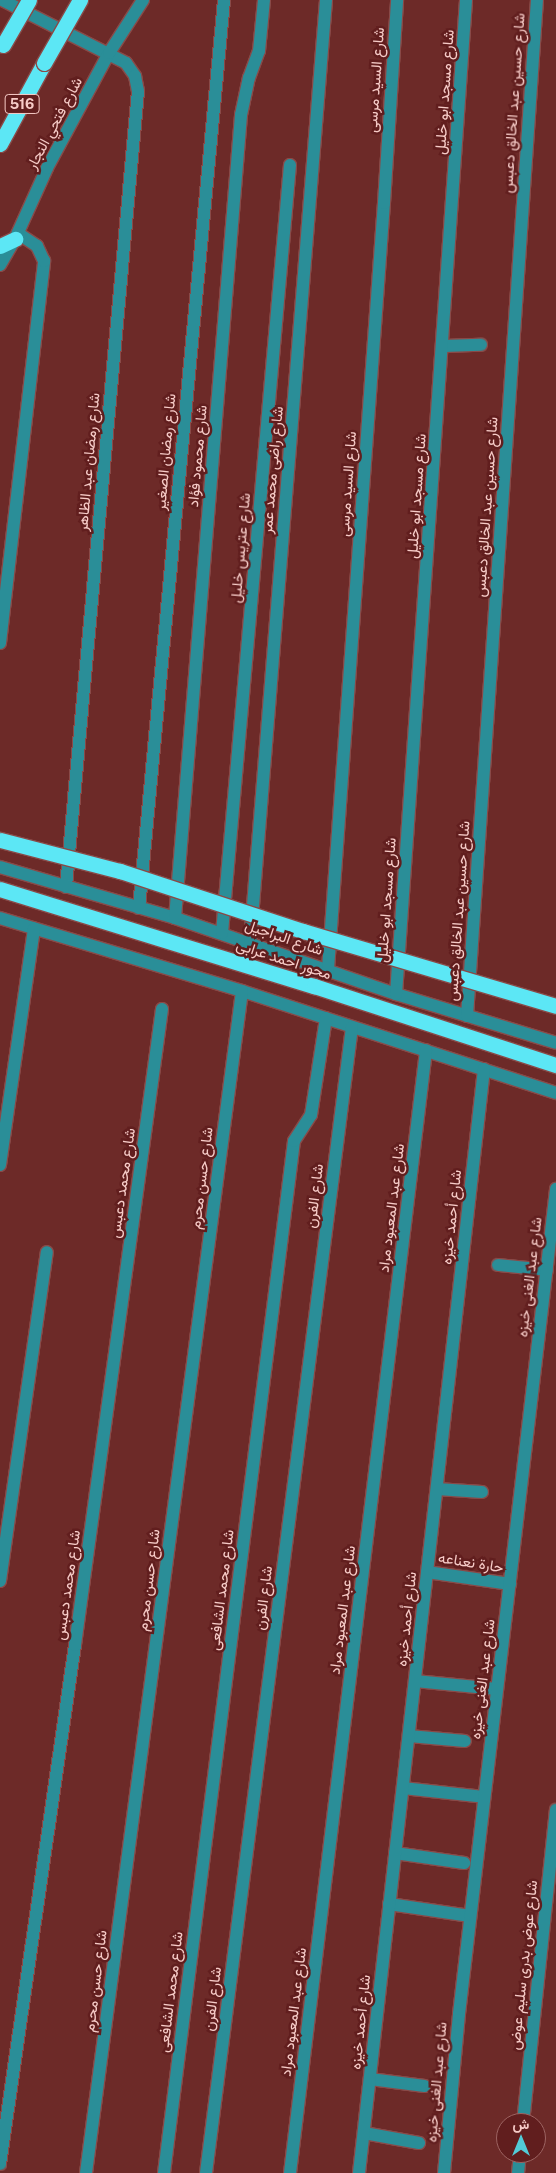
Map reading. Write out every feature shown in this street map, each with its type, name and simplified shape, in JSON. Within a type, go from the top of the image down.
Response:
[{"type":"highway","points":[[1,48],[30,0]]},
{"type":"highway","name":"516","points":[[0,144],[80,0]]},
{"type":"highway","points":[[0,246],[16,236]]},
{"type":"highway","points":[[0,840],[120,871],[303,931],[556,1006]]},
{"type":"highway","name":"محور احمد عرابى","points":[[0,889],[314,986],[556,1065]]},
{"type":"street","name":"شارع رمضان عبد الظاهر","points":[[2,0],[109,52],[126,63],[135,76],[138,92],[66,887]]},
{"type":"street","name":"شارع فتحي النجار","points":[[0,265],[16,236],[47,168],[109,52],[143,0]]},
{"type":"street","name":"شارع رمضان الصغير","points":[[139,908],[224,0]]},
{"type":"street","name":"شارع محمود فؤاد","points":[[176,918],[241,115],[248,78],[258,51],[264,0]]},
{"type":"street","name":"شارع راضى محمد عمر","points":[[250,942],[326,0]]},
{"type":"street","name":"شارع السيد مرسى","points":[[328,969],[397,0]]},
{"type":"street","name":"شارع مسجد ابو خليل","points":[[396,994],[466,0]]},
{"type":"street","name":"شارع حسين عبد الخالق دعبس","points":[[467,1016],[537,0]]},
{"type":"street","name":"شارع عتريس خليل","points":[[222,933],[290,165]]},
{"type":"street","points":[[0,643],[5,540],[44,261],[37,246],[16,236]]},
{"type":"street","points":[[443,346],[481,344]]},
{"type":"street","name":"شارع البراجيل","points":[[0,867],[176,918],[396,994],[556,1043]]},
{"type":"street","points":[[0,918],[242,990],[556,1093]]},
{"type":"street","points":[[0,1165],[34,928]]},
{"type":"street","name":"شارع حسن محرم","points":[[86,2173],[242,990]]},
{"type":"street","name":"شارع محمد دعبس","points":[[0,2164],[78,1626],[162,1008]]},
{"type":"street","name":"شارع محمد الشافعى","points":[[164,2173],[294,1141],[311,1116],[326,1018]]},
{"type":"street","name":"شارع الفرن","points":[[206,2173],[352,1026]]},
{"type":"street","name":"شارع عبد المعبود مراد","points":[[290,2173],[426,1050]]},
{"type":"street","name":"شارع أحمد خيزه","points":[[359,2173],[484,1069]]},
{"type":"street","name":"شارع عبد الغنى خيزه","points":[[444,2173],[470,1916],[556,1189]]},
{"type":"street","points":[[0,1582],[47,1252]]},
{"type":"street","points":[[498,1265],[546,1270]]},
{"type":"street","points":[[437,1489],[482,1492]]},
{"type":"street","name":"حارة نعناعه","points":[[427,1572],[510,1584]]},
{"type":"street","points":[[415,1681],[497,1689]]},
{"type":"street","points":[[409,1736],[464,1741]]},
{"type":"street","points":[[402,1788],[484,1797]]},
{"type":"street","name":"شارع عوض بدرى سليم عوض","points":[[524,2113],[556,1810]]},
{"type":"street","points":[[395,1852],[464,1863]]},
{"type":"street","points":[[390,1904],[470,1916]]},
{"type":"street","points":[[370,2078],[424,2086]]},
{"type":"street","points":[[364,2133],[419,2143]]}]
